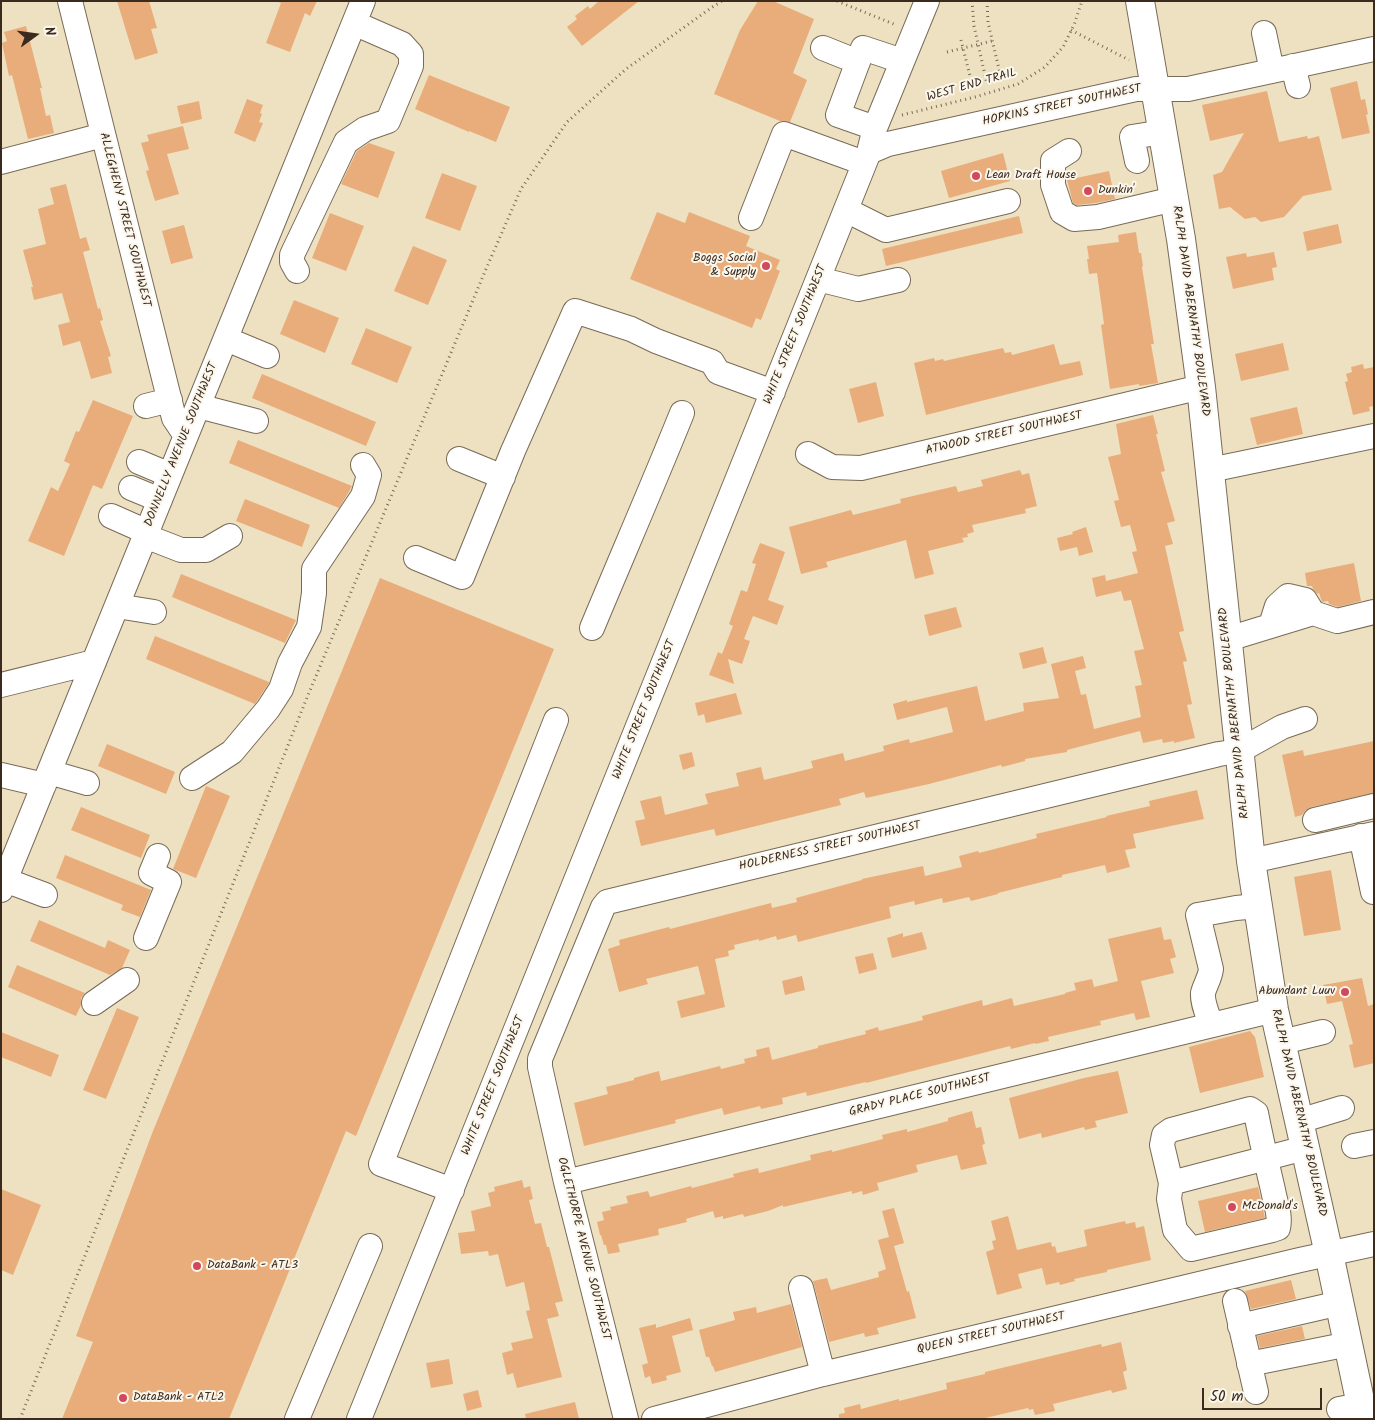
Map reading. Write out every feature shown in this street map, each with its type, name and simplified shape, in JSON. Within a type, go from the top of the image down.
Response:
[{"type":"main road","name":"RALPH DAVID ABERNATHY BOULEVARD","points":[[1140,1],[1181,239],[1201,387],[1251,861],[1274,1010],[1349,1344],[1359,1401]]},
{"type":"street","name":"ALLEGHENY STREET SOUTHWEST","points":[[70,1],[174,418],[186,436]]},
{"type":"street","name":"WHITE STREET SOUTHWEST","points":[[359,1419],[867,158],[875,128],[927,1]]},
{"type":"street","points":[[258,259],[297,271],[292,262],[292,255],[346,142],[365,128],[388,121],[411,66],[411,54],[402,44],[359,12]]},
{"type":"street","name":"DONNELLY AVENUE SOUTHWEST","points":[[3,885],[359,12]]},
{"type":"street","points":[[1264,33],[1288,74]]},
{"type":"street","points":[[823,48],[858,62]]},
{"type":"street","points":[[875,128],[838,115],[863,48],[902,62]]},
{"type":"street","name":"HOPKINS STREET SOUTHWEST","points":[[867,158],[888,144],[1126,91],[1155,88],[1188,89],[1288,74],[1374,49]]},
{"type":"street","points":[[1137,161],[1132,137],[1163,132]]},
{"type":"street","points":[[751,218],[784,134],[867,158]]},
{"type":"street","points":[[1,162],[103,135]]},
{"type":"street","points":[[1069,151],[1054,161],[1053,185],[1062,212],[1074,219],[1098,217],[1144,196],[1174,198]]},
{"type":"street","points":[[846,210],[886,230],[1008,201]]},
{"type":"street","points":[[818,279],[858,289],[898,280]]},
{"type":"street","points":[[416,558],[462,577],[575,311],[631,328],[656,340],[658,354],[709,376],[718,372],[773,392]]},
{"type":"street","points":[[226,338],[267,356]]},
{"type":"street","name":"ATWOOD STREET SOUTHWEST","points":[[808,454],[832,467],[861,468],[1201,387]]},
{"type":"street","points":[[146,406],[170,400]]},
{"type":"street","points":[[198,406],[256,421]]},
{"type":"street","points":[[592,628],[628,541],[647,501],[682,413]]},
{"type":"street","points":[[1210,470],[1374,436]]},
{"type":"street","points":[[459,459],[503,477]]},
{"type":"street","points":[[139,462],[170,475]]},
{"type":"street","points":[[192,778],[232,752],[268,709],[281,689],[290,663],[309,627],[314,593],[314,569],[363,496],[369,475],[363,465]]},
{"type":"street","points":[[131,488],[160,500]]},
{"type":"street","points":[[110,516],[181,550],[206,550],[230,536]]},
{"type":"street","points":[[1228,639],[1271,625],[1277,606],[1288,596],[1305,600],[1313,613],[1337,622],[1374,612]]},
{"type":"street","points":[[117,606],[154,612]]},
{"type":"street","points":[[1,685],[94,662]]},
{"type":"street","points":[[1239,751],[1282,727],[1305,719]]},
{"type":"street","points":[[452,1190],[382,1164],[556,720]]},
{"type":"street","name":"HOLDERNESS STREET SOUTHWEST","points":[[542,1079],[540,1059],[606,902],[1219,754],[1239,751]]},
{"type":"street","points":[[1,775],[87,783]]},
{"type":"street","points":[[1315,820],[1374,806]]},
{"type":"street","points":[[1251,861],[1367,835],[1373,892]]},
{"type":"street","points":[[146,938],[169,882],[150,873],[158,856]]},
{"type":"street","points":[[3,885],[46,895]]},
{"type":"street","points":[[1211,1025],[1203,997],[1203,991],[1210,976],[1210,969],[1198,915],[1258,906]]},
{"type":"street","points":[[94,1003],[128,980]]},
{"type":"street","name":"GRADY PLACE SOUTHWEST","points":[[566,1182],[1274,1010]]},
{"type":"street","points":[[1282,1042],[1323,1032]]},
{"type":"street","name":"OGLETHORPE AVENUE SOUTHWEST","points":[[542,1079],[626,1419]]},
{"type":"street","points":[[1299,1121],[1342,1108]]},
{"type":"street","points":[[1190,1249],[1243,1238],[1278,1228],[1280,1220],[1256,1113],[1250,1109],[1171,1130],[1164,1135],[1162,1145],[1171,1183],[1169,1199],[1176,1230],[1190,1249],[1192,1286]]},
{"type":"street","points":[[1171,1183],[1306,1148]]},
{"type":"street","name":"QUEEN STREET SOUTHWEST","points":[[654,1419],[823,1374],[1374,1244]]},
{"type":"street","points":[[297,1419],[370,1246]]},
{"type":"street","points":[[801,1288],[823,1374]]},
{"type":"street","points":[[1235,1301],[1256,1392]]},
{"type":"street","points":[[1240,1326],[1340,1303]]},
{"type":"street","points":[[1249,1364],[1349,1344]]},
{"type":"path","points":[[20,1419],[306,700],[521,189],[567,122],[626,69],[722,1]]},
{"type":"path","points":[[837,1],[900,26]]},
{"type":"path","points":[[972,1],[974,26],[987,84]]},
{"type":"path","points":[[987,1],[988,22],[1002,82]]},
{"type":"path","name":"WEST END TRAIL","points":[[898,116],[1018,84],[1045,67],[1063,47],[1082,1]]},
{"type":"path","points":[[1071,30],[1131,61]]},
{"type":"path","points":[[962,40],[972,88]]},
{"type":"path","points":[[947,52],[992,41]]},
{"type":"building","points":[[117,1],[149,1],[157,28],[151,29],[158,53],[135,60]]},
{"type":"building","points":[[276,1],[317,1],[310,16],[305,13],[290,52],[266,43],[281,3]]},
{"type":"building","points":[[599,1],[639,1],[582,46],[567,27],[577,19],[575,16],[588,6],[590,9]]},
{"type":"building","points":[[758,1],[773,1],[814,19],[793,73],[807,80],[790,122],[780,121],[714,94],[740,30]]},
{"type":"building","points":[[26,26],[42,88],[40,88],[46,116],[50,115],[54,133],[28,139],[12,75],[9,76],[2,43],[7,41],[4,32]]},
{"type":"building","points":[[429,75],[510,107],[496,142],[415,109]]},
{"type":"building","points":[[1357,81],[1361,100],[1365,99],[1370,133],[1342,139],[1330,88]]},
{"type":"building","points":[[1267,91],[1279,142],[1307,136],[1308,139],[1319,136],[1332,190],[1303,196],[1284,217],[1261,222],[1255,217],[1245,219],[1230,207],[1219,209],[1213,175],[1222,172],[1244,133],[1210,141],[1202,105]]},
{"type":"building","points":[[247,99],[263,105],[259,122],[263,123],[255,142],[234,133]]},
{"type":"building","points":[[199,101],[202,119],[181,124],[177,106]]},
{"type":"building","points":[[183,126],[189,149],[167,154],[179,194],[155,201],[146,171],[149,170],[141,143],[149,141],[147,135]]},
{"type":"building","points":[[369,143],[395,152],[378,198],[341,184],[357,151]]},
{"type":"building","name":"Lean Draft House","points":[[1003,153],[1010,181],[949,198],[941,171]]},
{"type":"building","name":"Dunkin'","points":[[1109,171],[1115,199],[1077,205],[1073,203],[1067,180]]},
{"type":"building","points":[[442,173],[477,186],[460,231],[425,218]]},
{"type":"building","points":[[66,184],[80,239],[86,237],[90,250],[83,252],[98,309],[100,308],[103,320],[100,321],[111,356],[108,357],[112,373],[91,379],[80,341],[63,346],[58,325],[70,322],[62,293],[34,300],[31,287],[33,287],[23,250],[46,244],[38,209],[54,204],[50,188]]},
{"type":"building","points":[[657,212],[685,223],[689,212],[750,236],[746,246],[780,260],[776,269],[780,271],[761,320],[756,318],[752,328],[630,279]]},
{"type":"building","points":[[330,213],[364,226],[346,271],[312,258]]},
{"type":"building","points":[[1019,216],[1023,233],[886,266],[882,249]]},
{"type":"building","points":[[1338,224],[1342,243],[1307,251],[1303,232]]},
{"type":"building","points":[[184,225],[193,258],[171,264],[162,231]]},
{"type":"building","points":[[1136,232],[1143,266],[1154,344],[1151,344],[1158,383],[1110,389],[1101,325],[1104,324],[1097,273],[1089,274],[1087,246],[1119,242],[1118,235]]},
{"type":"building","points":[[413,246],[447,260],[428,305],[394,291]]},
{"type":"building","points":[[1274,252],[1277,267],[1272,268],[1274,280],[1233,289],[1226,257],[1246,253],[1247,257]]},
{"type":"building","points":[[294,300],[339,318],[325,353],[280,334]]},
{"type":"building","points":[[366,328],[412,347],[397,383],[351,364]]},
{"type":"building","points":[[1283,343],[1289,370],[1241,381],[1235,354]]},
{"type":"building","points":[[1054,344],[1060,365],[1080,361],[1083,375],[926,415],[914,363],[934,358],[935,361],[943,359],[944,361],[1003,348],[1005,353],[1011,352],[1012,355]]},
{"type":"building","points":[[1363,364],[1364,369],[1374,367],[1374,406],[1369,407],[1370,411],[1353,415],[1345,382],[1348,381],[1346,374],[1352,372],[1351,367]]},
{"type":"building","points":[[262,374],[376,422],[366,446],[252,398]]},
{"type":"building","points":[[876,382],[884,416],[858,423],[849,389]]},
{"type":"building","points":[[93,400],[133,416],[102,489],[93,485],[64,556],[28,541],[51,487],[58,491],[70,464],[64,461],[76,431],[79,432]]},
{"type":"building","points":[[1297,407],[1303,434],[1257,445],[1250,418]]},
{"type":"building","points":[[1153,415],[1165,471],[1161,472],[1175,521],[1167,523],[1173,544],[1165,546],[1184,631],[1179,632],[1187,661],[1183,662],[1192,704],[1187,705],[1195,738],[1174,743],[1174,741],[1163,743],[1162,739],[1143,743],[1140,731],[1067,750],[1067,752],[1025,759],[1025,761],[1002,767],[1001,765],[866,798],[864,792],[839,799],[841,805],[716,836],[714,829],[641,846],[635,821],[645,819],[640,801],[661,796],[665,815],[708,804],[705,794],[739,786],[736,773],[761,767],[764,780],[813,768],[811,761],[843,753],[845,761],[884,751],[883,746],[909,739],[910,743],[953,732],[947,707],[897,720],[893,704],[907,700],[907,702],[977,686],[985,721],[1024,711],[1023,703],[1059,698],[1051,664],[1083,656],[1086,668],[1075,671],[1081,695],[1086,694],[1094,729],[1141,717],[1135,686],[1142,685],[1134,651],[1144,649],[1131,600],[1124,601],[1121,591],[1096,597],[1092,578],[1105,575],[1106,581],[1138,573],[1132,552],[1137,551],[1130,525],[1121,527],[1114,501],[1119,500],[1108,457],[1121,454],[1116,424]]},
{"type":"building","points":[[238,440],[352,486],[339,508],[229,463]]},
{"type":"building","points":[[1020,470],[1022,475],[1029,473],[1037,506],[1025,509],[1026,513],[972,525],[974,532],[967,534],[968,537],[962,538],[964,542],[928,551],[934,574],[915,579],[906,540],[826,562],[828,567],[801,574],[789,527],[851,510],[853,515],[901,503],[900,499],[956,486],[958,492],[983,486],[981,480]]},
{"type":"building","points":[[245,499],[310,525],[302,547],[236,521]]},
{"type":"building","points":[[1086,527],[1093,552],[1079,556],[1077,547],[1060,551],[1057,538],[1073,534],[1072,532]]},
{"type":"building","points":[[760,543],[785,552],[768,600],[784,606],[777,625],[753,616],[744,639],[750,641],[742,664],[728,659],[734,684],[709,675],[718,652],[722,654],[733,626],[729,624],[741,590],[747,592],[756,564],[752,563]]},
{"type":"building","points":[[1354,563],[1361,601],[1338,607],[1329,604],[1328,601],[1322,602],[1319,593],[1317,594],[1312,586],[1307,586],[1305,573]]},
{"type":"building","points":[[181,574],[296,620],[285,643],[172,597]]},
{"type":"building","points":[[380,578],[554,649],[356,1136],[346,1131],[229,1419],[62,1419],[93,1342],[76,1336],[153,1131]]},
{"type":"building","points":[[956,607],[962,627],[929,636],[924,615]]},
{"type":"building","points":[[155,636],[269,683],[255,704],[146,659]]},
{"type":"building","points":[[1043,647],[1047,663],[1023,669],[1019,653]]},
{"type":"building","points":[[736,693],[742,714],[706,723],[704,714],[698,716],[695,703]]},
{"type":"building","points":[[1374,741],[1374,793],[1312,807],[1302,815],[1295,817],[1282,755],[1303,750],[1304,756]]},
{"type":"building","points":[[107,744],[175,772],[166,794],[98,766]]},
{"type":"building","points":[[692,752],[695,766],[683,770],[679,755]]},
{"type":"building","points":[[206,786],[230,796],[196,878],[173,869]]},
{"type":"building","points":[[1197,790],[1204,819],[1133,834],[1136,848],[1125,850],[1130,867],[1107,873],[1105,865],[971,901],[969,897],[943,903],[942,898],[915,905],[914,901],[889,907],[891,918],[798,942],[796,935],[777,940],[776,936],[734,945],[735,949],[728,951],[729,956],[715,959],[725,1007],[681,1018],[677,1001],[705,994],[698,966],[646,979],[648,984],[619,992],[608,949],[620,945],[619,940],[771,903],[772,908],[797,902],[796,898],[862,879],[923,866],[925,876],[962,867],[959,856],[978,851],[979,853],[1037,838],[1036,834],[1150,806],[1149,801]]},
{"type":"building","points":[[81,807],[150,835],[141,858],[71,830]]},
{"type":"building","points":[[65,855],[151,890],[140,917],[121,910],[123,905],[56,878]]},
{"type":"building","points":[[1331,870],[1341,930],[1304,936],[1294,877]]},
{"type":"building","points":[[39,920],[105,948],[108,940],[130,950],[122,968],[110,975],[30,941]]},
{"type":"building","points":[[1161,927],[1164,940],[1171,939],[1176,957],[1170,959],[1174,973],[1141,981],[1150,1017],[1136,1020],[1134,1013],[1100,1021],[1101,1025],[1048,1037],[1049,1041],[1011,1049],[1010,1046],[807,1096],[806,1092],[782,1098],[783,1104],[761,1109],[760,1106],[724,1115],[722,1108],[675,1120],[676,1123],[584,1146],[574,1103],[608,1094],[606,1087],[659,1071],[661,1081],[720,1066],[721,1069],[745,1063],[744,1059],[757,1056],[756,1050],[769,1047],[772,1060],[866,1034],[865,1031],[878,1027],[879,1031],[923,1020],[922,1016],[982,1000],[983,1006],[1012,998],[1014,1006],[1076,990],[1074,983],[1092,979],[1094,987],[1118,981],[1108,939]]},
{"type":"building","points":[[922,932],[927,949],[892,958],[887,938],[903,933],[903,937]]},
{"type":"building","points":[[873,953],[877,969],[859,974],[855,957]]},
{"type":"building","points":[[17,965],[85,993],[81,998],[81,1005],[76,1016],[8,987]]},
{"type":"building","points":[[802,976],[805,990],[785,995],[782,981]]},
{"type":"building","points":[[1362,978],[1368,1006],[1374,1004],[1374,1063],[1354,1068],[1349,1045],[1353,1044],[1342,1001],[1327,1004],[1323,985]]},
{"type":"building","points":[[117,1008],[139,1017],[106,1099],[83,1090]]},
{"type":"building","points":[[1250,1031],[1255,1037],[1264,1077],[1200,1093],[1189,1047]]},
{"type":"building","points":[[1,1032],[59,1055],[51,1077],[1,1057]]},
{"type":"building","points":[[1118,1071],[1128,1113],[1095,1121],[1097,1127],[1085,1130],[1084,1127],[1042,1138],[1041,1133],[1019,1139],[1009,1098]]},
{"type":"building","points":[[972,1111],[976,1128],[981,1127],[985,1144],[982,1145],[987,1164],[961,1170],[957,1155],[916,1165],[918,1172],[877,1183],[879,1190],[863,1195],[862,1191],[852,1194],[852,1191],[783,1207],[783,1205],[744,1217],[743,1214],[723,1219],[723,1216],[715,1218],[713,1211],[686,1219],[687,1222],[658,1229],[659,1235],[618,1244],[620,1252],[608,1254],[606,1245],[604,1245],[600,1235],[597,1222],[604,1220],[602,1212],[611,1210],[610,1207],[628,1203],[626,1196],[648,1191],[650,1197],[734,1177],[733,1174],[758,1168],[759,1173],[811,1160],[810,1155],[832,1150],[832,1152],[883,1139],[882,1135],[907,1129],[907,1132],[948,1121],[948,1118]]},
{"type":"building","points":[[522,1180],[524,1188],[530,1186],[533,1199],[529,1200],[535,1224],[541,1223],[563,1301],[555,1303],[559,1316],[547,1319],[562,1377],[517,1388],[513,1373],[507,1375],[502,1353],[513,1350],[511,1343],[533,1338],[526,1311],[530,1310],[524,1282],[506,1287],[498,1254],[489,1256],[488,1251],[461,1254],[458,1233],[475,1231],[471,1211],[491,1206],[488,1193],[495,1191],[494,1187]]},
{"type":"building","name":"McDonald's","points":[[1258,1187],[1265,1218],[1205,1232],[1198,1201]]},
{"type":"building","points":[[1,1189],[41,1205],[13,1275],[1,1270]]},
{"type":"building","points":[[894,1208],[904,1243],[894,1246],[916,1318],[877,1328],[879,1334],[865,1337],[864,1333],[829,1342],[813,1281],[827,1278],[831,1290],[879,1277],[878,1272],[886,1269],[878,1240],[889,1237],[882,1211]]},
{"type":"building","points":[[1008,1216],[1017,1250],[1051,1242],[1052,1247],[1055,1246],[1057,1253],[1087,1246],[1084,1230],[1125,1221],[1126,1224],[1135,1222],[1136,1228],[1144,1226],[1151,1260],[1074,1279],[1075,1281],[1060,1285],[1059,1282],[1046,1285],[1042,1268],[1018,1274],[1022,1288],[997,1295],[986,1252],[994,1249],[992,1241],[996,1240],[991,1221]]},
{"type":"building","points":[[1291,1280],[1296,1299],[1251,1309],[1245,1291]]},
{"type":"building","points":[[791,1304],[802,1347],[715,1372],[709,1357],[706,1357],[699,1330],[735,1320],[733,1312],[756,1307],[757,1313]]},
{"type":"building","points":[[690,1318],[693,1330],[672,1336],[681,1372],[666,1376],[667,1380],[652,1384],[650,1376],[645,1378],[642,1365],[648,1363],[639,1328],[656,1324],[656,1328]]},
{"type":"building","points":[[1302,1326],[1305,1339],[1260,1348],[1257,1336]]},
{"type":"building","points":[[1121,1342],[1127,1370],[1123,1372],[1127,1389],[1112,1393],[1111,1390],[1053,1404],[1055,1411],[1035,1415],[1033,1409],[1029,1410],[1028,1408],[981,1419],[839,1419],[839,1414],[845,1413],[844,1408],[860,1404],[861,1409],[899,1399],[899,1401],[947,1389],[946,1383],[985,1374],[985,1372],[1101,1344],[1102,1347]]},
{"type":"building","points":[[449,1359],[453,1384],[431,1388],[426,1363]]},
{"type":"building","points":[[478,1390],[482,1407],[467,1411],[463,1394]]},
{"type":"building","points":[[575,1402],[579,1419],[526,1419],[525,1414]]},
{"type":"place","name":"Lean Draft House","points":[[976,176]]},
{"type":"place","name":"Dunkin'","points":[[1088,191]]},
{"type":"place","name":"Boggs Social & Supply","points":[[766,266]]},
{"type":"place","name":"Abundant Luuv","points":[[1345,992]]},
{"type":"place","name":"McDonald's","points":[[1232,1207]]},
{"type":"place","name":"DataBank - ATL3","points":[[197,1266]]},
{"type":"place","name":"DataBank - ATL2","points":[[123,1398]]}]
